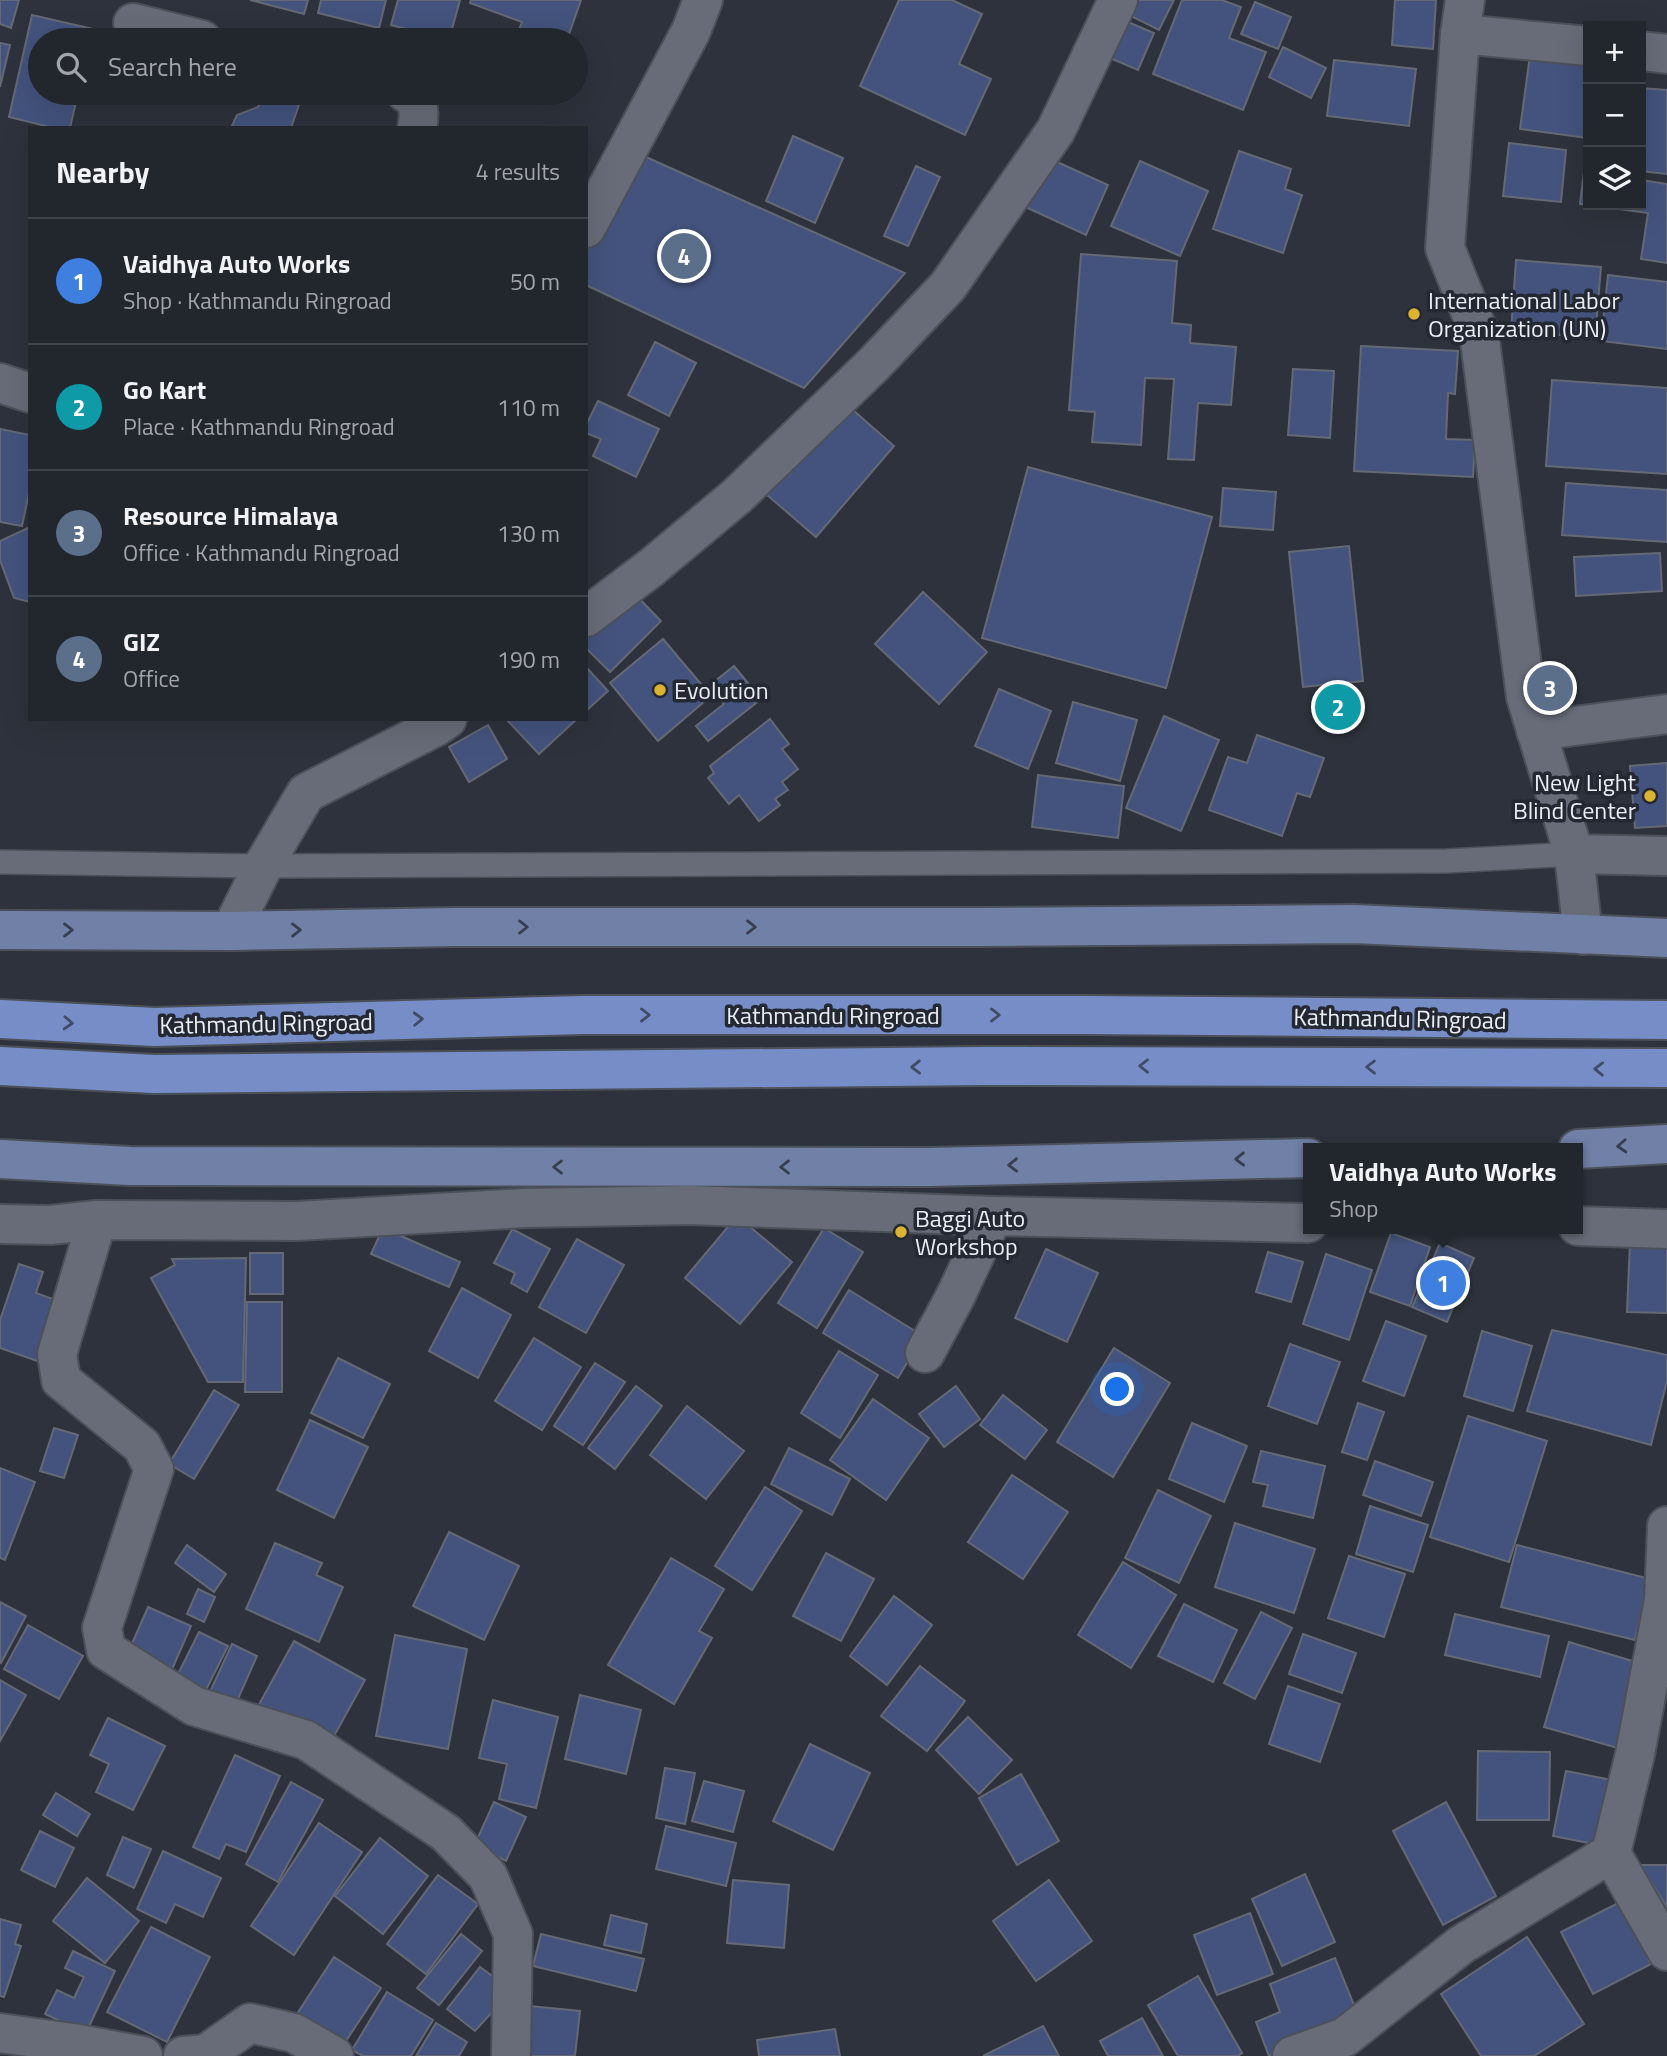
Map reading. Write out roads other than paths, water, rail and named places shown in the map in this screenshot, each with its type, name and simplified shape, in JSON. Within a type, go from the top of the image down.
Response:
[{"type":"highway","name":"Kathmandu Ringroad","points":[[0,1019],[154,1027],[583,1015],[1086,1015],[1667,1020]]},
{"type":"highway","name":"Kathmandu Ringroad","points":[[0,1066],[153,1074],[985,1066],[1667,1068]]},
{"type":"main road","points":[[0,930],[1354,924],[1667,938]]},
{"type":"main road","points":[[1583,1149],[1667,1144]]},
{"type":"main road","points":[[0,1159],[130,1167],[929,1167],[1303,1157]]},
{"type":"street","points":[[588,224],[691,31],[704,0]]},
{"type":"street","points":[[588,615],[737,496],[873,365],[948,286],[1056,130],[1118,0]]},
{"type":"street","points":[[1583,45],[1463,17],[1445,248],[1479,333],[1526,697],[1574,854],[1583,935]]},
{"type":"street","points":[[133,23],[153,28]]},
{"type":"street","points":[[1646,52],[1667,54]]},
{"type":"street","points":[[417,105],[420,113],[417,126]]},
{"type":"street","points":[[0,383],[28,392]]},
{"type":"street","points":[[1536,731],[1667,714]]},
{"type":"street","points":[[231,931],[263,866],[306,793],[444,721]]},
{"type":"street","points":[[1574,854],[1667,856]]},
{"type":"street","points":[[0,1224],[50,1225],[97,1220],[297,1221],[525,1208],[690,1205],[993,1216],[1303,1223]]},
{"type":"street","points":[[925,1353],[993,1216]]},
{"type":"street","points":[[97,1220],[57,1354],[61,1380],[142,1446],[154,1469],[102,1628],[106,1650],[194,1706],[306,1740],[446,1833],[480,1867],[488,1876],[513,1934],[511,2056]]},
{"type":"street","points":[[1583,1226],[1667,1229]]},
{"type":"street","points":[[1667,1526],[1665,1601],[1635,1754],[1611,1853],[1667,1951]]},
{"type":"street","points":[[1292,2056],[1345,2037],[1461,1945],[1611,1853]]},
{"type":"street","points":[[183,2056],[206,2054],[250,2023],[294,2033],[334,2056]]},
{"type":"street","points":[[0,2033],[143,2056]]},
{"type":"lane","points":[[0,862],[263,866],[1447,861],[1574,854]]},
{"type":"place","name":"GIZ","points":[[684,256]]},
{"type":"place","name":"International Labor Organization (UN)","points":[[1414,314]]},
{"type":"place","name":"Resource Himalaya","points":[[1550,688]]},
{"type":"place","name":"Evolution","points":[[660,690]]},
{"type":"place","name":"Go Kart","points":[[1338,707]]},
{"type":"place","name":"New Light Blind Center","points":[[1650,796]]},
{"type":"place","name":"Baggi Auto Workshop","points":[[901,1232]]},
{"type":"place","name":"Vaidhya Auto Works","points":[[1443,1283]]}]
